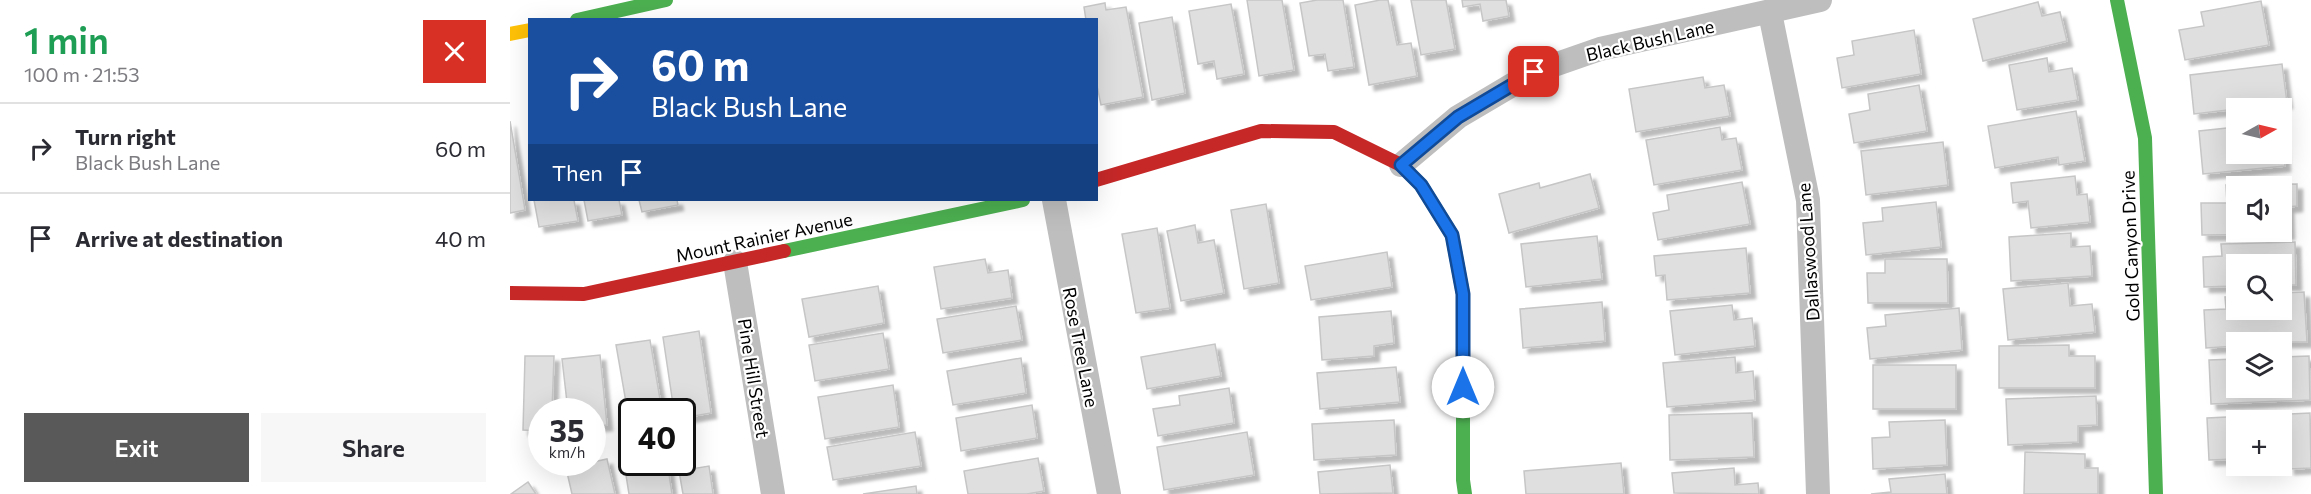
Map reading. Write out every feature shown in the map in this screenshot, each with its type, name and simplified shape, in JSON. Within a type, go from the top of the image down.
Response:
[{"type":"street","points":[[584,18],[634,3],[666,0]]},
{"type":"street","name":"Black Bush Lane","points":[[1401,165],[1458,117],[1534,72],[1600,49],[1770,13],[1820,0]]},
{"type":"street","name":"Gold Canyon Drive","points":[[2117,0],[2145,138],[2156,494]]},
{"type":"street","name":"Dallaswood Lane","points":[[1770,13],[1808,200],[1818,494]]},
{"type":"street","points":[[510,34],[528,30]]},
{"type":"street","points":[[1098,179],[1261,131],[1334,132],[1401,165],[1421,185],[1452,235],[1463,294],[1463,480],[1465,494]]},
{"type":"street","name":"Mount Rainier Avenue","points":[[510,293],[584,294],[1018,201]]},
{"type":"street","name":"Rose Tree Lane","points":[[1054,201],[1109,494]]},
{"type":"street","name":"Pine Hill Street","points":[[735,262],[773,494]]},
{"type":"building","points":[[1247,0],[1282,0],[1294,70],[1259,76]]},
{"type":"building","points":[[1317,0],[1343,0],[1354,67],[1328,71],[1325,54],[1309,56],[1300,3]]},
{"type":"building","points":[[1388,0],[1397,45],[1411,43],[1417,76],[1369,85],[1355,5]]},
{"type":"building","points":[[1411,0],[1446,0],[1455,49],[1421,55]]},
{"type":"building","points":[[1462,0],[1506,0],[1509,16],[1483,21],[1480,4],[1463,7]]},
{"type":"building","points":[[2261,1],[2269,45],[2185,60],[2179,30],[2204,26],[2201,12]]},
{"type":"building","points":[[2038,2],[2042,16],[2060,12],[2067,41],[1983,61],[1973,19]]},
{"type":"building","points":[[1105,3],[1106,10],[1126,7],[1143,97],[1101,105],[1098,91],[1098,18],[1086,18],[1084,7]]},
{"type":"building","points":[[1231,4],[1244,74],[1217,79],[1214,61],[1198,64],[1189,11]]},
{"type":"building","points":[[1172,17],[1185,93],[1152,100],[1139,23]]},
{"type":"building","points":[[1914,30],[1921,74],[1842,88],[1837,58],[1854,55],[1852,41]]},
{"type":"building","points":[[2047,58],[2049,72],[2072,68],[2078,100],[2017,110],[2009,65]]},
{"type":"building","points":[[2282,64],[2286,98],[2226,98],[2226,110],[2194,114],[2190,75]]},
{"type":"building","points":[[1703,77],[1705,88],[1724,85],[1730,116],[1636,132],[1629,89]]},
{"type":"building","points":[[1919,85],[1927,131],[1854,143],[1849,114],[1870,110],[1868,94]]},
{"type":"building","points":[[2076,111],[2085,161],[2059,165],[2058,157],[1995,168],[1988,126]]},
{"type":"building","points":[[510,121],[525,210],[510,213]]},
{"type":"building","points":[[1720,127],[1722,140],[1736,138],[1742,170],[1654,185],[1646,140]]},
{"type":"building","points":[[2226,128],[2226,164],[2285,164],[2285,166],[2203,174],[2199,131]]},
{"type":"building","points":[[1943,142],[1948,185],[1866,195],[1861,151]]},
{"type":"building","points":[[1590,174],[1599,208],[1509,233],[1499,194],[1539,183],[1540,188]]},
{"type":"building","points":[[2075,176],[2077,195],[2087,194],[2090,222],[2031,228],[2028,201],[2013,203],[2011,183]]},
{"type":"building","points":[[1742,182],[1750,224],[1658,240],[1653,213],[1669,210],[1667,195]]},
{"type":"building","points":[[2292,184],[2297,184],[2297,206],[2292,207]]},
{"type":"building","points":[[534,201],[574,201],[578,221],[539,227]]},
{"type":"building","points":[[584,201],[619,201],[622,215],[588,221]]},
{"type":"building","points":[[639,201],[677,201],[678,205],[642,212]]},
{"type":"building","points":[[1936,202],[1941,247],[1866,255],[1863,223],[1883,221],[1882,208]]},
{"type":"building","points":[[2201,203],[2226,203],[2226,235],[2202,235]]},
{"type":"building","points":[[1266,204],[1279,283],[1244,289],[1231,210]]},
{"type":"building","points":[[1195,225],[1198,243],[1214,240],[1224,293],[1181,301],[1167,231]]},
{"type":"building","points":[[1157,228],[1170,308],[1136,313],[1122,234]]},
{"type":"building","points":[[2071,233],[2071,247],[2090,246],[2092,276],[2011,281],[2009,237]]},
{"type":"building","points":[[1597,236],[1602,279],[1526,287],[1521,244]]},
{"type":"building","points":[[2295,242],[2296,285],[2292,285],[2292,254],[2226,254],[2226,286],[2204,287],[2203,257],[2222,256],[2221,244]]},
{"type":"building","points":[[1746,248],[1750,293],[1667,300],[1665,275],[1656,276],[1654,256]]},
{"type":"building","points":[[1387,252],[1392,287],[1311,300],[1305,266]]},
{"type":"building","points":[[985,259],[988,273],[1008,270],[1012,298],[941,309],[934,267]]},
{"type":"building","points":[[1885,259],[1947,259],[1948,303],[1868,303],[1867,273],[1885,273]]},
{"type":"building","points":[[2068,283],[2070,306],[2092,304],[2095,332],[2008,340],[2003,289]]},
{"type":"building","points":[[878,286],[884,323],[809,337],[802,299]]},
{"type":"building","points":[[2304,292],[2307,342],[2292,342],[2292,332],[2226,332],[2226,347],[2206,348],[2204,310],[2226,309],[2226,320],[2292,320],[2292,293]]},
{"type":"building","points":[[1602,302],[1605,341],[1523,348],[1520,309]]},
{"type":"building","points":[[1732,305],[1734,320],[1752,318],[1755,346],[1675,355],[1670,311]]},
{"type":"building","points":[[1016,306],[1022,340],[943,353],[937,319]]},
{"type":"building","points":[[1959,308],[1962,350],[1870,359],[1867,328],[1886,326],[1885,315]]},
{"type":"building","points":[[1391,311],[1394,343],[1374,346],[1374,356],[1322,360],[1319,317]]},
{"type":"building","points":[[699,331],[711,413],[696,416],[696,398],[672,398],[663,337]]},
{"type":"building","points":[[883,333],[889,369],[815,381],[809,345]]},
{"type":"building","points":[[650,340],[660,398],[625,398],[616,345]]},
{"type":"building","points":[[1215,344],[1221,376],[1147,389],[1141,357]]},
{"type":"building","points":[[2069,345],[2069,356],[2095,356],[2095,388],[1999,388],[1999,346]]},
{"type":"building","points":[[600,355],[604,398],[566,398],[562,359]]},
{"type":"building","points":[[525,356],[554,356],[552,398],[528,398],[528,430],[523,430]]},
{"type":"building","points":[[2309,356],[2310,400],[2211,404],[2209,360],[2226,359],[2226,398],[2292,398],[2292,357]]},
{"type":"building","points":[[1735,357],[1736,373],[1753,371],[1755,400],[1667,407],[1663,363]]},
{"type":"building","points":[[1021,358],[1026,393],[953,405],[947,371]]},
{"type":"building","points":[[1873,365],[1956,365],[1956,409],[1873,409]]},
{"type":"building","points":[[1396,367],[1400,402],[1320,409],[1317,373]]},
{"type":"building","points":[[893,385],[899,427],[825,439],[818,397]]},
{"type":"building","points":[[1229,388],[1234,423],[1158,436],[1153,409],[1180,405],[1179,396]]},
{"type":"building","points":[[2096,396],[2097,425],[2078,426],[2078,442],[2008,445],[2006,399]]},
{"type":"building","points":[[1032,405],[1037,438],[961,451],[956,418]]},
{"type":"building","points":[[1752,413],[1754,457],[1670,460],[1669,415]]},
{"type":"building","points":[[2310,413],[2311,468],[2292,469],[2292,414]]},
{"type":"building","points":[[2226,417],[2226,459],[2209,460],[2207,418]]},
{"type":"building","points":[[1394,420],[1396,455],[1314,460],[1312,424]]},
{"type":"building","points":[[1945,420],[1947,465],[1873,469],[1872,438],[1890,437],[1889,422]]},
{"type":"building","points":[[915,432],[921,466],[833,480],[827,447]]},
{"type":"building","points":[[1247,432],[1254,475],[1164,490],[1157,447]]},
{"type":"building","points":[[2025,452],[2085,454],[2085,468],[2098,468],[2098,494],[2024,494]]},
{"type":"building","points":[[1038,458],[1044,491],[1027,494],[968,494],[964,471]]},
{"type":"building","points":[[606,459],[615,494],[572,494],[568,476],[606,476]]},
{"type":"building","points":[[1621,463],[1624,494],[1526,494],[1524,471]]},
{"type":"building","points":[[1390,465],[1393,493],[1320,494],[1318,472]]},
{"type":"building","points":[[709,466],[713,494],[683,494],[680,476],[696,476],[696,468]]},
{"type":"building","points":[[1734,468],[1735,485],[1758,483],[1759,494],[1674,493],[1672,473]]},
{"type":"building","points":[[1945,474],[1947,494],[1871,494],[1891,492],[1889,479]]},
{"type":"building","points":[[626,476],[669,476],[672,494],[629,494]]},
{"type":"building","points":[[528,482],[536,494],[511,494]]},
{"type":"building","points":[[916,486],[917,494],[863,494]]},
{"type":"traffic: fast","points":[[586,18],[666,0]]},
{"type":"traffic: fast","points":[[2117,0],[2145,138],[2156,494]]},
{"type":"traffic: fast","points":[[1409,173],[1421,185],[1452,235],[1463,294],[1463,480],[1465,494]]},
{"type":"traffic: fast","points":[[784,251],[1018,201]]},
{"type":"traffic: slow","points":[[510,34],[528,30]]},
{"type":"traffic: jam","points":[[1098,179],[1261,131],[1334,132],[1401,165],[1409,173]]},
{"type":"traffic: jam","points":[[510,293],[584,294],[784,251]]},
{"type":"route","points":[[1463,387],[1463,294],[1452,235],[1421,185],[1401,165],[1458,117],[1534,72]]}]
